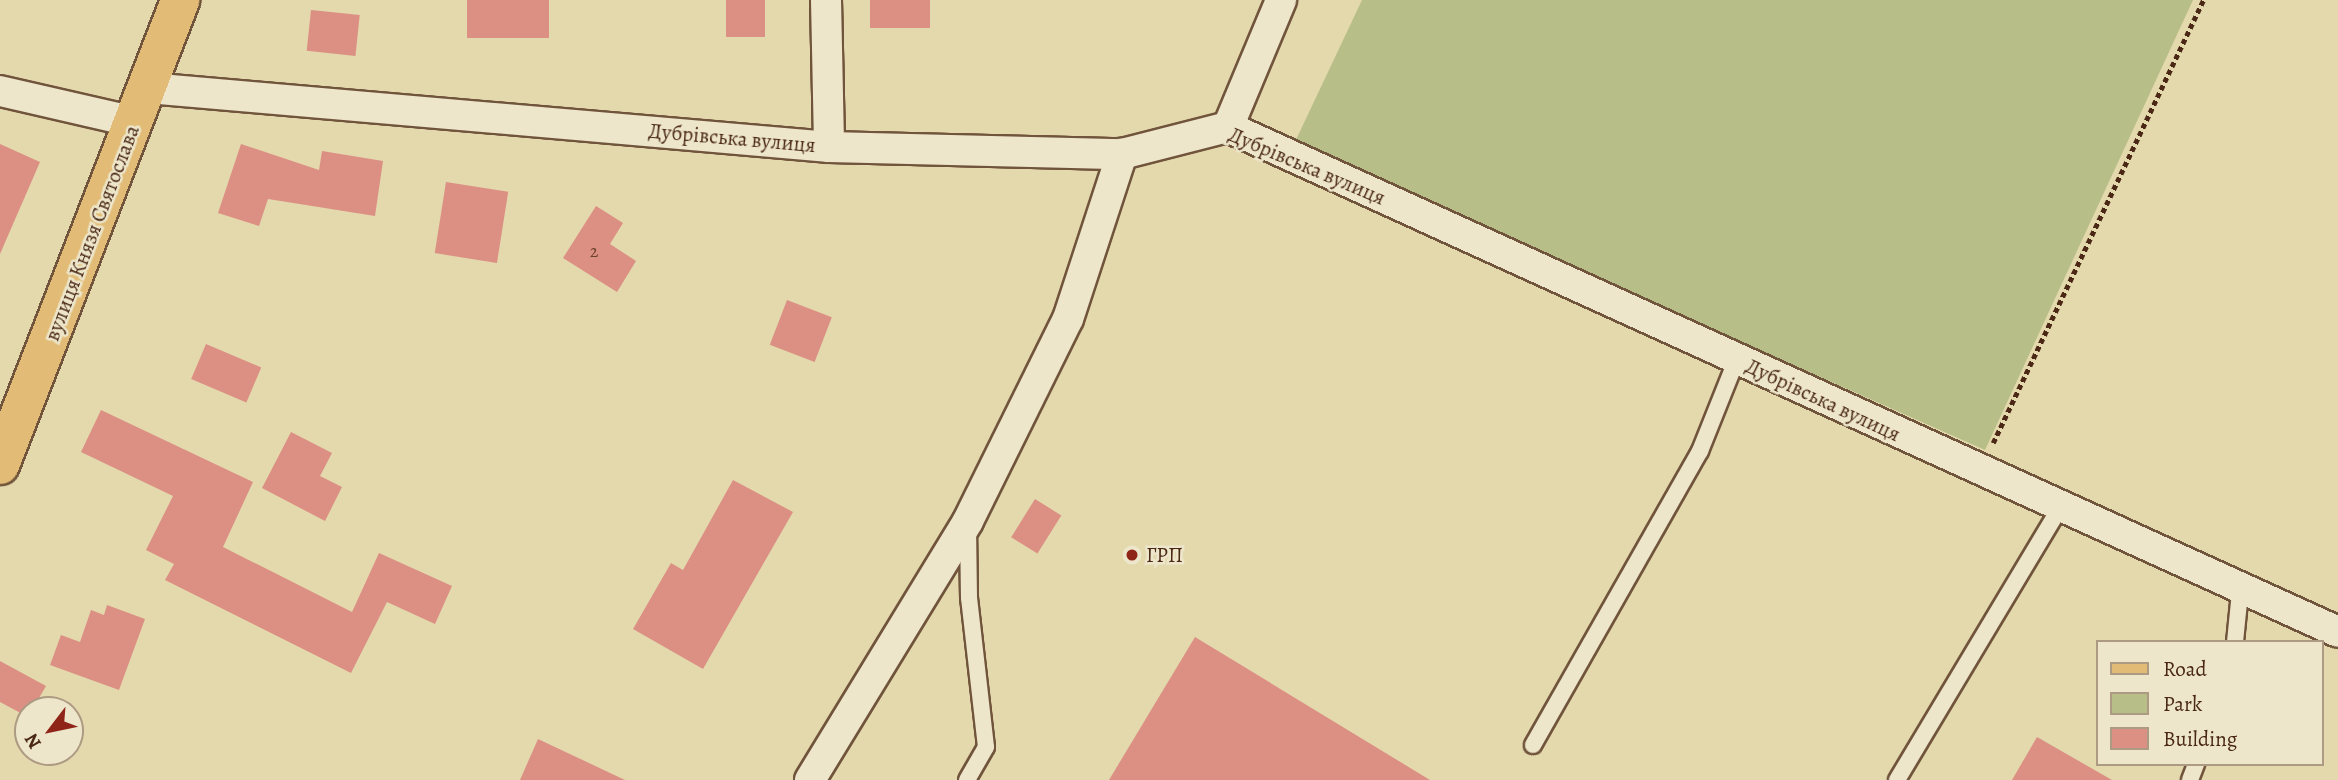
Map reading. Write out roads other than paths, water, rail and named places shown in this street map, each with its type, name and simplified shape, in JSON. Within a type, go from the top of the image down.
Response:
[{"type":"main road","name":"вулиця Князя Святослава","points":[[0,465],[180,0]]},
{"type":"street","points":[[826,0],[829,147]]},
{"type":"street","points":[[1228,127],[1281,0]]},
{"type":"street","name":"Дубрівська вулиця","points":[[0,91],[141,105],[829,147],[1122,154],[1228,127],[2241,592],[2338,632]]},
{"type":"street","points":[[810,780],[968,521],[1068,319],[1122,154]]},
{"type":"lane","points":[[1533,745],[1700,451],[1736,361]]},
{"type":"lane","points":[[1897,780],[2059,509]]},
{"type":"lane","points":[[967,780],[986,747],[970,598],[968,521]]},
{"type":"lane","points":[[2235,640],[2241,592]]},
{"type":"place","name":"ГРП","points":[[1132,555]]}]
